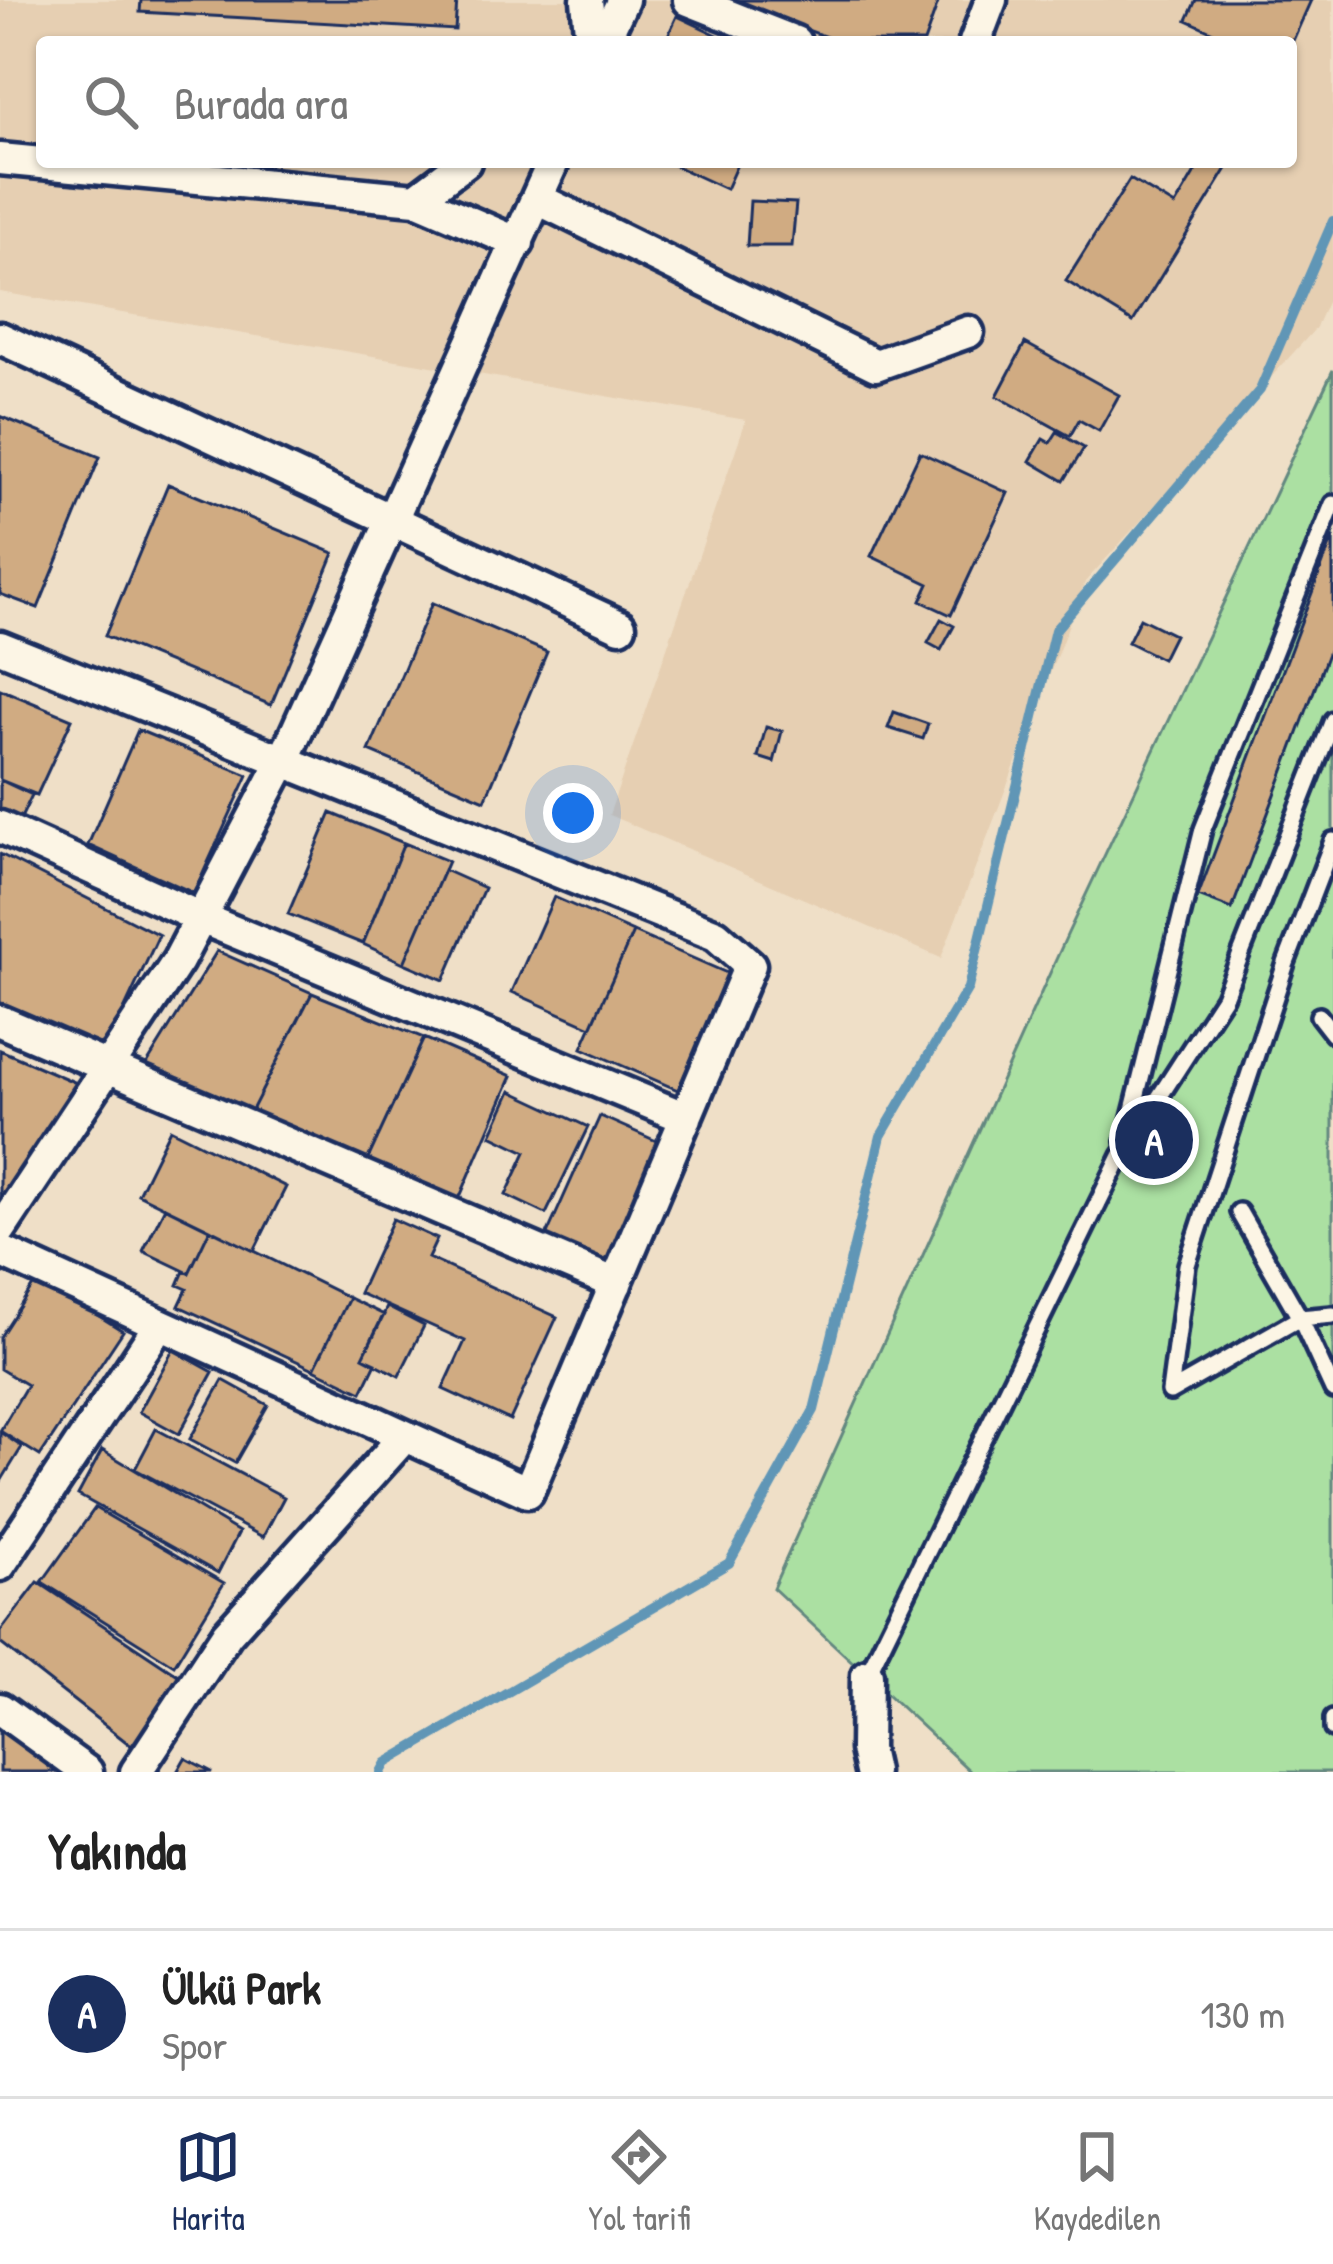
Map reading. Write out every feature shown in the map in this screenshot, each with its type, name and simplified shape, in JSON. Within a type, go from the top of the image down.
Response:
[{"type":"street","points":[[587,0],[590,36]]},
{"type":"street","points":[[605,36],[623,0]]},
{"type":"street","points":[[689,0],[780,36]]},
{"type":"street","points":[[977,36],[991,0]]},
{"type":"street","points":[[0,159],[36,162]]},
{"type":"street","points":[[94,168],[416,199],[518,243]]},
{"type":"street","points":[[416,199],[457,168]]},
{"type":"street","points":[[0,1230],[178,961],[284,759],[551,168]]},
{"type":"street","points":[[538,199],[876,365],[968,332]]},
{"type":"street","points":[[0,338],[620,626]]},
{"type":"street","points":[[0,647],[716,935],[750,965],[528,1492],[0,1251]]},
{"type":"street","points":[[0,826],[201,918],[686,1118]]},
{"type":"street","points":[[0,1021],[616,1284]]},
{"type":"street","points":[[0,1565],[160,1324]]},
{"type":"street","points":[[136,1772],[227,1634],[405,1436]]},
{"type":"street","points":[[867,1675],[866,1749],[872,1772]]},
{"type":"street","points":[[0,1709],[87,1772]]},
{"type":"lane","points":[[1121,1156],[1203,829],[1333,504]]},
{"type":"lane","points":[[867,1675],[1121,1156],[1224,997],[1333,720]]},
{"type":"lane","points":[[1333,841],[1286,963],[1187,1265],[1170,1392],[1300,1318],[1333,1315]]},
{"type":"lane","points":[[1319,1016],[1333,1034]]},
{"type":"lane","points":[[1239,1212],[1300,1318],[1333,1390]]},
{"type":"lane","points":[[1333,1719],[1333,1729]]},
{"type":"shaded area","points":[[0,0],[1333,0],[1333,289],[1315,329],[1085,582],[941,958],[609,815],[746,420],[0,292]]},
{"type":"green space","points":[[1333,370],[1333,1772],[971,1772],[773,1588],[1068,933]]},
{"type":"building","points":[[141,0],[457,0],[455,30],[140,12]]},
{"type":"building","points":[[726,0],[939,0],[926,36],[824,36]]},
{"type":"building","points":[[1196,0],[1311,0],[1295,36],[1222,36],[1187,20]]},
{"type":"building","points":[[677,16],[719,36],[668,36]]},
{"type":"building","points":[[680,168],[735,168],[726,189]]},
{"type":"building","points":[[1197,168],[1227,168],[1133,322],[1066,281],[1130,179],[1175,206]]},
{"type":"building","points":[[750,201],[796,203],[792,246],[747,246]]},
{"type":"building","points":[[1025,343],[1119,395],[1099,431],[1079,420],[1070,436],[997,396]]},
{"type":"building","points":[[0,416],[100,457],[38,608],[0,594]]},
{"type":"building","points":[[1057,432],[1084,448],[1064,481],[1030,461],[1043,439],[1050,443]]},
{"type":"building","points":[[920,452],[1008,493],[951,615],[921,601],[929,584],[871,556]]},
{"type":"building","points":[[168,484],[334,553],[271,705],[105,636]]},
{"type":"building","points":[[1333,537],[1333,640],[1232,909],[1198,896]]},
{"type":"building","points":[[432,603],[547,652],[485,800],[369,751]]},
{"type":"building","points":[[1140,618],[1174,635],[1162,659],[1128,642]]},
{"type":"building","points":[[941,619],[954,626],[941,650],[928,643]]},
{"type":"building","points":[[0,689],[72,719],[37,795],[0,780]]},
{"type":"building","points":[[894,712],[928,724],[923,739],[888,728]]},
{"type":"building","points":[[766,727],[782,731],[774,762],[758,757]]},
{"type":"building","points":[[138,730],[248,775],[194,893],[88,845]]},
{"type":"building","points":[[0,780],[32,795],[21,818],[0,808]]},
{"type":"building","points":[[331,813],[404,843],[363,944],[288,914]]},
{"type":"building","points":[[404,843],[448,861],[404,963],[363,944]]},
{"type":"building","points":[[0,854],[159,935],[103,1055],[0,1014]]},
{"type":"building","points":[[444,870],[484,888],[444,980],[404,963]]},
{"type":"building","points":[[554,897],[633,932],[591,1027],[512,992]]},
{"type":"building","points":[[633,932],[729,974],[678,1090],[582,1048]]},
{"type":"building","points":[[217,951],[312,993],[249,1116],[143,1070]]},
{"type":"building","points":[[312,993],[424,1038],[366,1163],[249,1116]]},
{"type":"building","points":[[424,1038],[512,1076],[459,1199],[366,1163]]},
{"type":"building","points":[[0,1050],[88,1088],[0,1210]]},
{"type":"building","points":[[511,1091],[588,1127],[546,1214],[506,1195],[526,1152],[491,1135]]},
{"type":"building","points":[[600,1116],[663,1144],[606,1269],[544,1241]]},
{"type":"building","points":[[170,1129],[286,1187],[254,1251],[138,1194]]},
{"type":"building","points":[[165,1207],[210,1229],[189,1273],[143,1251]]},
{"type":"building","points":[[393,1219],[437,1239],[428,1258],[557,1317],[510,1420],[443,1389],[465,1341],[359,1293]]},
{"type":"building","points":[[210,1229],[349,1298],[314,1369],[179,1306],[187,1289],[178,1285]]},
{"type":"building","points":[[38,1278],[123,1331],[40,1456],[0,1431],[27,1385],[0,1369],[0,1337]]},
{"type":"building","points":[[349,1298],[384,1315],[363,1357],[376,1363],[362,1392],[314,1369]]},
{"type":"building","points":[[387,1307],[424,1326],[399,1376],[363,1357]]},
{"type":"building","points":[[173,1350],[213,1372],[179,1434],[139,1412]]},
{"type":"building","points":[[223,1380],[268,1405],[235,1463],[190,1439]]},
{"type":"building","points":[[156,1429],[284,1497],[263,1537],[135,1469]]},
{"type":"building","points":[[0,1432],[22,1447],[0,1483]]},
{"type":"building","points":[[102,1450],[239,1532],[218,1573],[78,1495]]},
{"type":"building","points":[[95,1508],[224,1583],[174,1665],[42,1582]]},
{"type":"building","points":[[38,1582],[193,1685],[143,1755],[0,1643],[0,1632]]},
{"type":"building","points":[[0,1723],[59,1772],[0,1772]]},
{"type":"building","points":[[185,1758],[212,1772],[177,1772]]},
{"type":"waterway","points":[[381,1772],[386,1763],[729,1563],[814,1410],[881,1136],[968,988],[1055,630],[1260,390],[1333,221]]},
{"type":"place","name":"Ülkü Park","points":[[1154,1140]]}]
